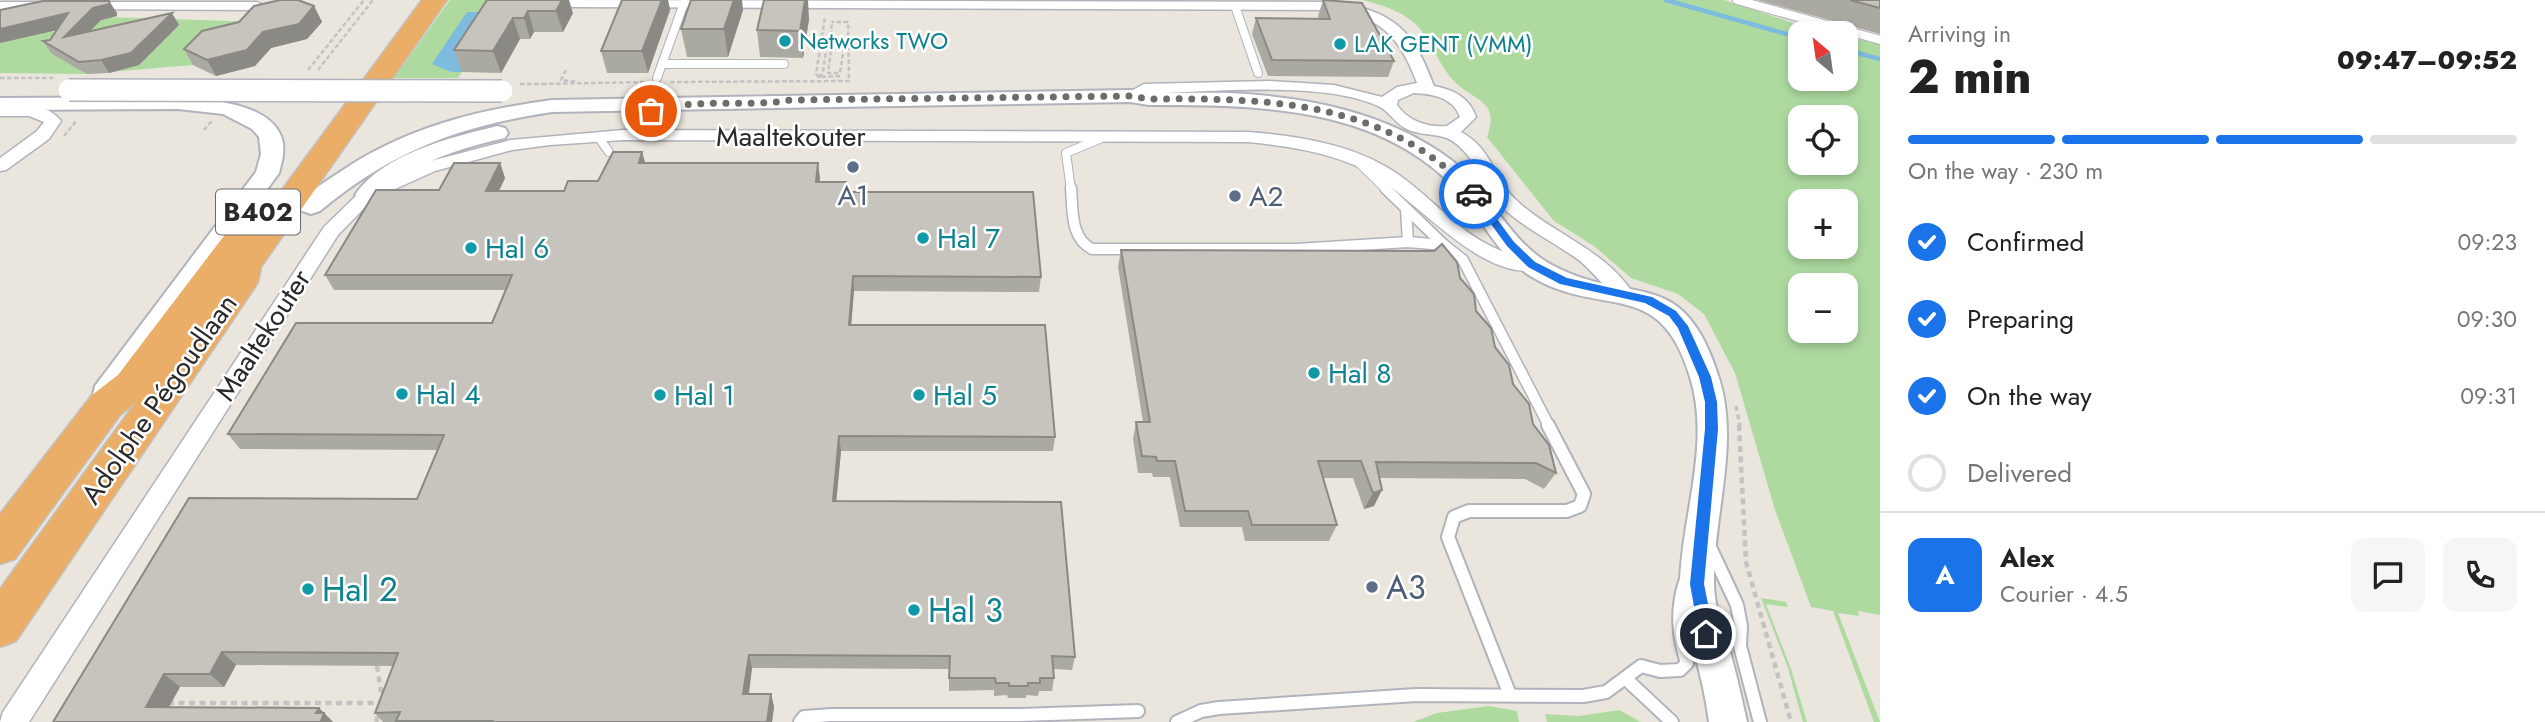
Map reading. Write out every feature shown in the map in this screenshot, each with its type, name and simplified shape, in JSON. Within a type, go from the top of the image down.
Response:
[{"type":"highway","name":"Adolphe Pégoudlaan","points":[[0,547],[106,405],[131,385],[413,0]]},
{"type":"highway","name":"Adolphe Pégoudlaan","points":[[0,626],[241,282],[244,266],[435,0]]},
{"type":"highway","points":[[241,282],[261,266],[285,233],[311,205]]},
{"type":"street","points":[[0,6],[260,3]]},
{"type":"street","points":[[570,3],[1334,6],[1378,16],[1400,34],[1423,76],[1427,89]]},
{"type":"street","points":[[1129,96],[1144,89],[1309,88],[1358,93],[1389,105],[1398,118],[1408,124],[1446,131],[1459,137],[1482,159],[1507,202],[1588,258],[1624,295]]},
{"type":"street","points":[[1389,105],[1390,98],[1403,90],[1427,89],[1451,97],[1466,110],[1468,117],[1464,124],[1446,131]]},
{"type":"street","points":[[0,91],[502,91],[766,95],[791,100]]},
{"type":"street","points":[[311,205],[374,158],[425,134],[456,123],[552,106],[1129,96],[1149,99],[1282,102],[1339,114],[1382,130],[1426,152],[1456,174],[1480,201],[1510,244],[1532,264],[1564,281],[1648,300],[1673,313],[1683,326],[1705,377],[1711,402],[1712,429],[1697,584],[1701,617],[1721,685],[1728,722]]},
{"type":"street","points":[[0,104],[178,103],[228,108],[260,124],[270,136],[272,154],[267,173],[109,386],[106,405]]},
{"type":"street","points":[[367,195],[377,184],[411,162],[480,137],[612,114],[665,111],[683,105]]},
{"type":"street","points":[[0,111],[45,114],[53,121],[43,135],[0,166]]},
{"type":"street","name":"Maaltekouter","points":[[13,722],[331,231],[367,195],[429,167],[490,150],[550,140],[604,145],[623,135],[1280,139],[1321,148],[1390,177],[1450,229],[1466,239],[1503,258],[1532,264]]},
{"type":"lane","points":[[1738,0],[1880,40]]},
{"type":"lane","points":[[657,78],[684,4]]},
{"type":"lane","points":[[1236,6],[1258,73]]},
{"type":"lane","points":[[663,64],[784,64]]},
{"type":"lane","points":[[1104,137],[1066,153],[1077,237],[1082,244],[1092,249],[1296,249],[1376,242],[1444,245]]},
{"type":"lane","points":[[1358,162],[1463,260],[1584,494],[1580,506],[1567,511],[1469,511],[1454,517],[1448,537],[1510,695]]},
{"type":"lane","points":[[1406,209],[1408,242]]},
{"type":"lane","points":[[1177,722],[1201,711],[1219,708],[1416,695],[1583,696],[1606,692],[1641,666],[1660,671],[1680,670],[1687,663],[1677,632],[1677,607],[1700,545],[1717,558],[1737,605],[1741,626],[1740,646],[1760,722]]},
{"type":"lane","points":[[1625,678],[1672,722]]},
{"type":"lane","points":[[800,722],[804,717],[831,715],[1020,715],[1138,711]]},
{"type":"path","points":[[303,78],[364,0]]},
{"type":"path","points":[[312,77],[373,0]]},
{"type":"path","points":[[820,79],[816,74],[827,4]]},
{"type":"path","points":[[831,24],[832,43],[828,74],[840,75]]},
{"type":"path","points":[[840,75],[845,40],[848,38]]},
{"type":"path","points":[[820,79],[827,43],[830,43]]},
{"type":"path","points":[[542,84],[575,83],[561,80],[566,70]]},
{"type":"path","points":[[820,79],[840,75]]},
{"type":"path","points":[[55,143],[82,116]]},
{"type":"path","points":[[204,130],[212,121]]},
{"type":"path","points":[[376,722],[383,703],[377,666]]},
{"type":"path","points":[[1781,676],[1791,722]]},
{"type":"path","points":[[160,703],[383,703]]},
{"type":"shaded area","points":[[1724,0],[1880,0],[1880,43],[1858,40],[1858,21],[1788,22]]},
{"type":"green space","points":[[450,0],[565,0],[432,63],[451,72],[462,72],[458,78],[394,78]]},
{"type":"green space","points":[[1363,0],[1724,0],[1788,21],[1788,91],[1858,91],[1858,40],[1880,43],[1880,615],[1858,611],[1859,616],[1838,613],[1880,722],[1874,722],[1833,611],[1811,607],[1775,510],[1735,373],[1704,314],[1678,294],[1631,278],[1594,246],[1554,221],[1487,137],[1490,125],[1488,108],[1453,80],[1415,23],[1394,10]]},
{"type":"green space","points":[[104,17],[262,22],[211,47],[193,65],[87,74],[0,73],[0,43],[52,31],[68,39]]},
{"type":"green space","points":[[1761,598],[1786,602],[1788,607],[1766,604],[1791,669],[1807,722],[1803,722],[1788,668]]},
{"type":"green space","points":[[1489,706],[1517,711],[1519,722],[1413,722],[1437,713]]},
{"type":"green space","points":[[1619,710],[1641,722],[1547,722],[1545,714],[1579,716]]},
{"type":"water","points":[[467,12],[500,12],[462,72],[451,72],[432,64]]},
{"type":"building","points":[[280,0],[298,0],[314,6],[299,24],[263,32],[247,50],[207,60],[184,49],[202,31],[239,22],[254,6]]},
{"type":"building","points":[[487,0],[562,0],[556,11],[528,11],[524,18],[513,18],[493,51],[454,50]]},
{"type":"building","points":[[622,0],[662,0],[642,51],[601,51]]},
{"type":"building","points":[[691,0],[734,0],[724,29],[681,29]]},
{"type":"building","points":[[764,0],[805,0],[800,31],[757,30]]},
{"type":"building","points":[[1323,0],[1362,3],[1394,61],[1272,60],[1256,18],[1330,19]]},
{"type":"building","points":[[1850,0],[1880,0],[1880,8]]},
{"type":"building","points":[[43,1],[109,1],[110,4],[93,8],[64,37],[172,13],[131,53],[79,62],[43,41],[50,40],[68,13],[0,29],[0,10]]},
{"type":"building","points":[[613,152],[642,152],[639,163],[818,163],[816,182],[846,182],[845,192],[1033,192],[1041,277],[853,276],[849,325],[1045,325],[1055,437],[839,436],[833,501],[1061,502],[1075,657],[1052,656],[1054,678],[1040,678],[1040,683],[1028,683],[1028,686],[1009,686],[1009,683],[996,683],[995,678],[949,678],[950,656],[749,655],[743,694],[771,694],[767,722],[493,722],[396,721],[400,712],[375,713],[398,653],[222,652],[210,674],[164,674],[146,707],[319,708],[316,713],[324,713],[321,721],[326,722],[53,722],[189,498],[417,499],[444,435],[228,434],[296,323],[492,323],[512,275],[325,275],[376,190],[439,190],[454,163],[500,163],[486,191],[564,191],[568,181],[598,181]]},
{"type":"building","name":"Hal 8","points":[[1442,244],[1457,262],[1460,278],[1474,294],[1476,311],[1491,328],[1495,347],[1509,365],[1513,384],[1529,404],[1533,424],[1549,445],[1556,473],[1536,463],[1376,462],[1382,490],[1373,493],[1361,461],[1318,461],[1337,525],[1252,525],[1248,511],[1185,511],[1175,461],[1157,461],[1156,457],[1142,456],[1136,422],[1150,422],[1121,250],[1434,251]]},
{"type":"waterway","points":[[1666,0],[1788,34]]},
{"type":"waterway","points":[[1858,53],[1880,59]]},
{"type":"way so far","points":[[651,111],[665,111],[683,105],[765,104],[791,100],[1129,96],[1149,99],[1282,102],[1339,114],[1401,138],[1456,174],[1474,194]]},
{"type":"place","name":"Networks TWO","points":[[785,41]]},
{"type":"place","name":"LAK GENT (VMM)","points":[[1340,44]]},
{"type":"place","name":"A1","points":[[853,167]]},
{"type":"place","name":"A2","points":[[1235,196]]},
{"type":"place","name":"Hal 7","points":[[923,238]]},
{"type":"place","name":"Hal 6","points":[[471,248]]},
{"type":"place","name":"Hal 8","points":[[1314,373]]},
{"type":"place","name":"Hal 4","points":[[402,394]]},
{"type":"place","name":"Hal 1","points":[[660,395]]},
{"type":"place","name":"Hal 5","points":[[919,395]]},
{"type":"place","name":"A3","points":[[1372,587]]},
{"type":"place","name":"Hal 2","points":[[308,589]]},
{"type":"place","name":"Hal 3","points":[[914,610]]},
{"type":"route","points":[[1474,194],[1510,244],[1546,273],[1564,281],[1661,305],[1673,313],[1683,326],[1705,377],[1711,402],[1712,429],[1697,584],[1706,634]]}]
